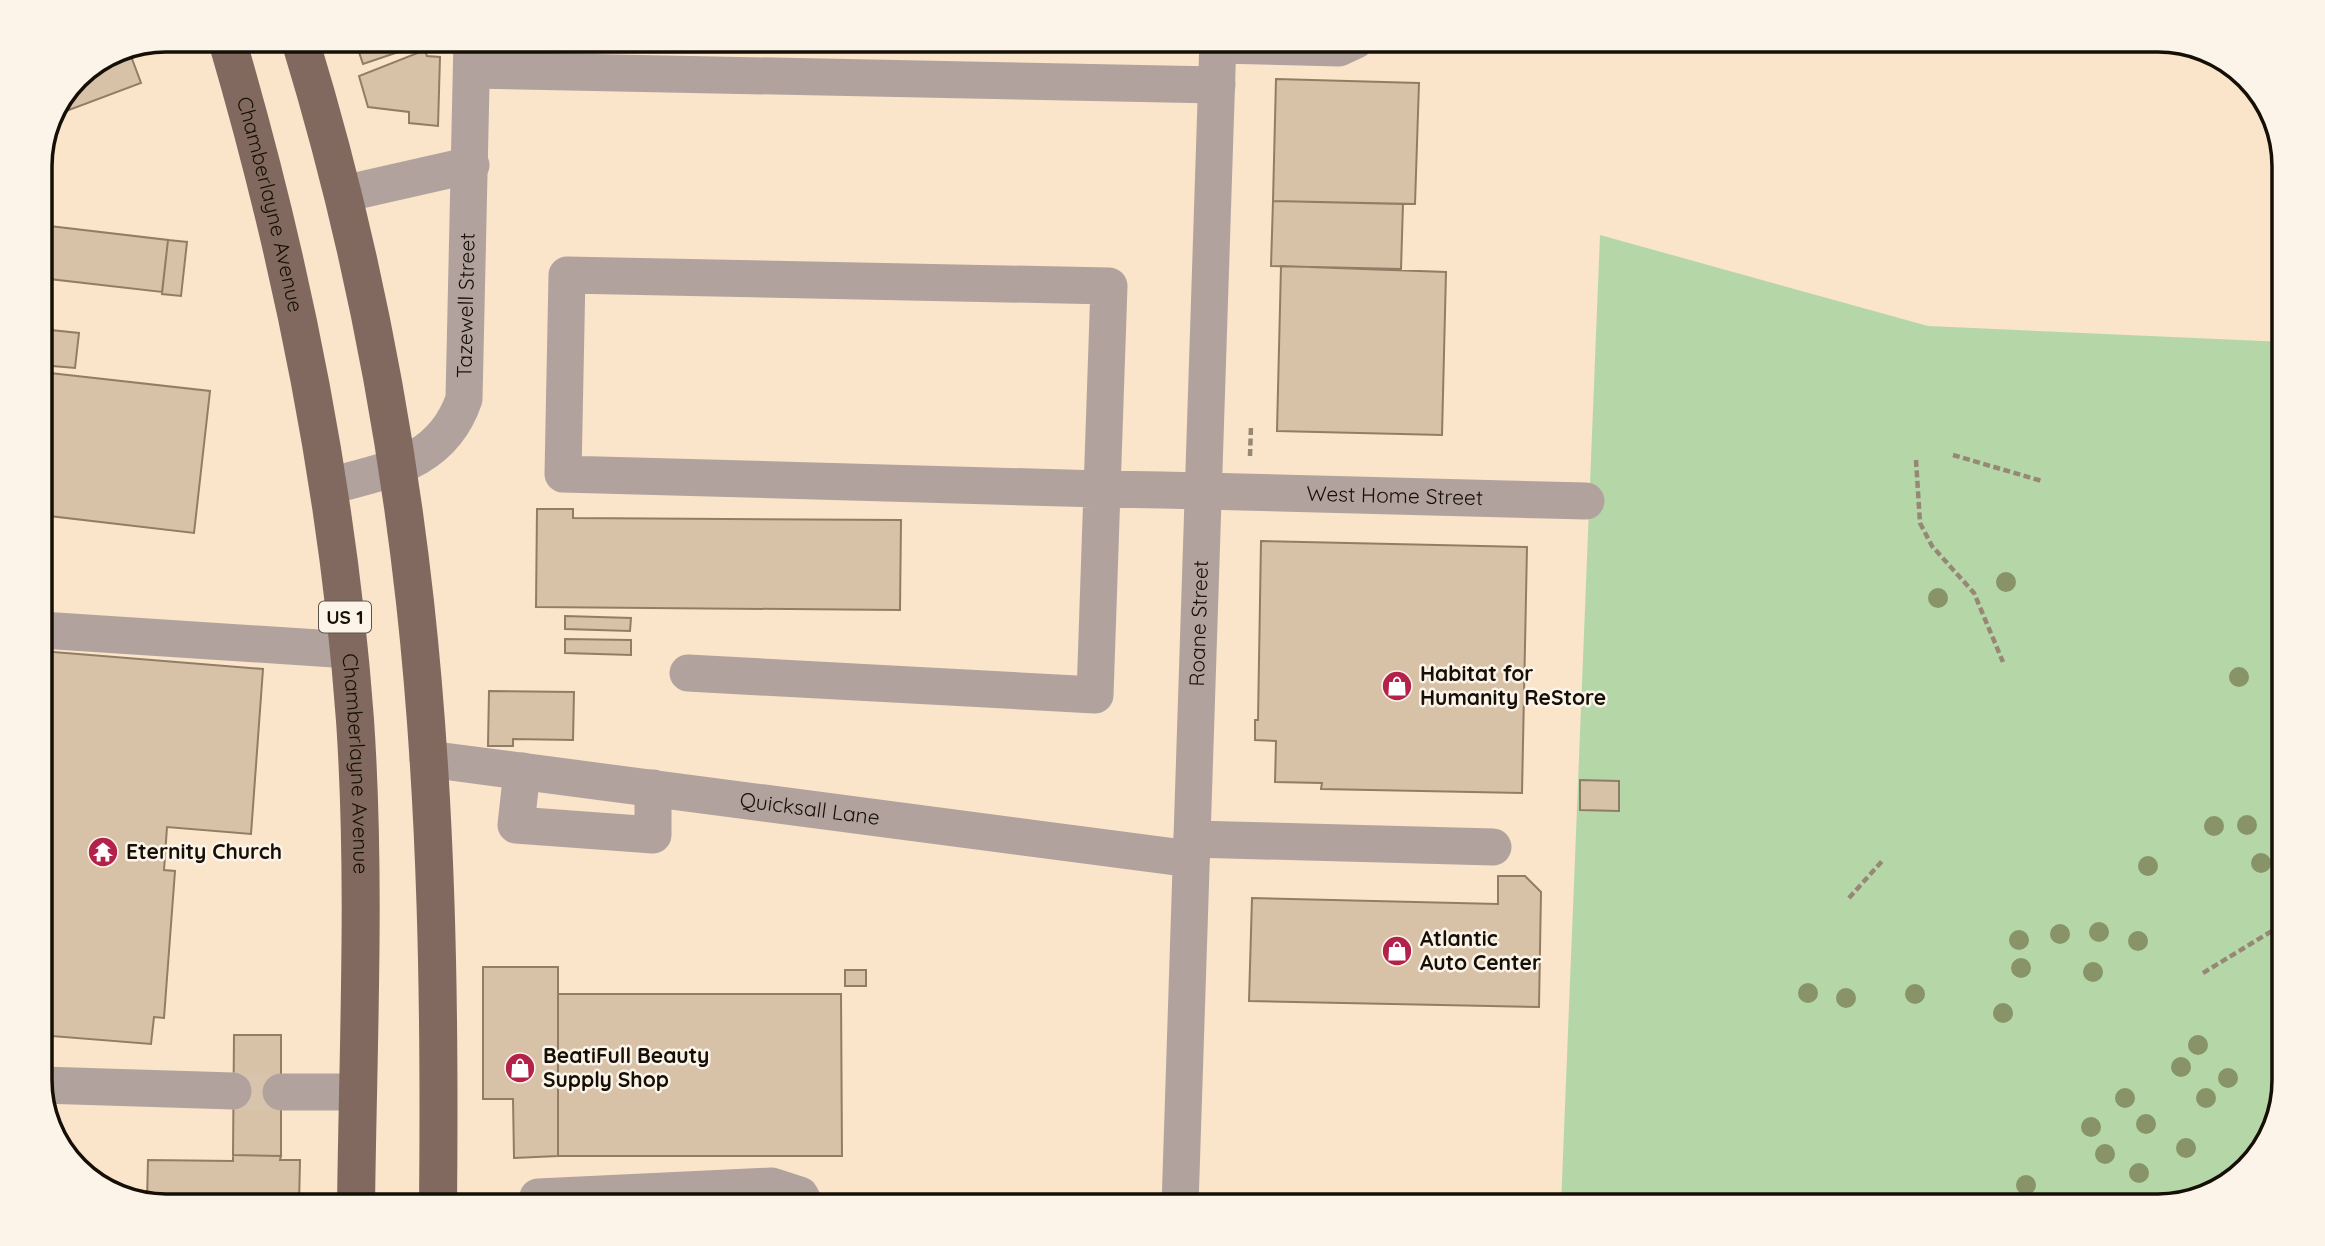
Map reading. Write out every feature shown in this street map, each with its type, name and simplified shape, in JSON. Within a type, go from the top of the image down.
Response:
[{"type":"main road","name":"Chamberlayne Avenue","points":[[231,52],[256,138],[287,266],[330,486],[349,650],[359,833],[356,1194]]},
{"type":"main road","points":[[303,52],[343,194],[375,340],[397,468],[415,604],[428,759],[438,1001],[438,1194]]},
{"type":"street","name":"Roane Street","points":[[1180,1194],[1218,52]]},
{"type":"street","name":"Tazewell Street","points":[[330,486],[397,468],[428,452],[445,436],[458,417],[464,399],[472,55]]},
{"type":"street","points":[[472,55],[1217,85]]},
{"type":"street","points":[[343,194],[471,165]]},
{"type":"street","points":[[688,673],[1095,695],[1109,286],[567,275],[563,474],[1101,489]]},
{"type":"street","name":"West Home Street","points":[[1101,489],[1586,501]]},
{"type":"street","points":[[53,631],[349,650]]},
{"type":"street","name":"Quicksall Lane","points":[[428,759],[653,788],[1191,849],[1493,847]]},
{"type":"street","points":[[522,771],[516,825],[653,835],[653,788]]},
{"type":"street","points":[[53,1085],[233,1091]]},
{"type":"street","points":[[281,1092],[357,1092]]},
{"type":"street","points":[[691,1194],[772,1186],[797,1194]]},
{"type":"path","points":[[1250,460],[1251,426]]},
{"type":"path","points":[[1953,454],[2042,481]]},
{"type":"path","points":[[1916,460],[1916,500],[1920,523],[1931,546],[1974,593],[2003,662]]},
{"type":"path","points":[[1849,898],[1884,860]]},
{"type":"path","points":[[2203,972],[2272,931]]},
{"type":"green space","points":[[1600,235],[1928,326],[2272,341],[2272,1094],[2261,1130],[2244,1155],[2209,1182],[2188,1190],[2158,1194],[1561,1194]]},
{"type":"building","points":[[359,52],[398,52],[363,64]]},
{"type":"building","points":[[420,52],[426,52],[427,56],[440,57],[438,126],[409,123],[409,112],[368,107],[359,76]]},
{"type":"building","points":[[132,58],[141,83],[68,110],[86,86],[123,61]]},
{"type":"building","points":[[1276,79],[1419,83],[1415,204],[1273,201]]},
{"type":"building","points":[[1273,201],[1403,204],[1401,269],[1271,266]]},
{"type":"building","points":[[53,226],[168,240],[162,292],[53,279]]},
{"type":"building","points":[[168,240],[187,242],[181,296],[162,294]]},
{"type":"building","points":[[1281,266],[1446,272],[1442,435],[1277,431]]},
{"type":"building","points":[[53,330],[79,333],[75,368],[53,366]]},
{"type":"building","points":[[53,373],[210,391],[194,533],[53,516]]},
{"type":"building","points":[[537,509],[573,509],[573,518],[901,520],[900,610],[536,607]]},
{"type":"building","points":[[1261,541],[1527,547],[1522,793],[1321,789],[1322,783],[1275,782],[1276,741],[1255,740],[1255,720],[1258,720]]},
{"type":"building","points":[[565,616],[631,618],[630,631],[565,629]]},
{"type":"building","points":[[565,639],[631,640],[631,655],[565,653]]},
{"type":"building","name":"Eternity Church","points":[[53,652],[263,669],[251,834],[167,827],[164,870],[175,871],[164,1018],[154,1017],[151,1044],[53,1036]]},
{"type":"building","points":[[489,691],[574,692],[573,740],[513,739],[513,746],[488,746]]},
{"type":"building","points":[[1580,780],[1619,781],[1619,811],[1580,810]]},
{"type":"building","points":[[1498,876],[1525,876],[1541,892],[1539,1007],[1249,1001],[1252,898],[1498,904]]},
{"type":"building","points":[[483,967],[558,967],[558,1156],[514,1158],[513,1099],[483,1099]]},
{"type":"building","points":[[845,970],[866,970],[866,986],[845,986]]},
{"type":"building","points":[[558,994],[841,994],[842,1156],[558,1156]]},
{"type":"building","points":[[234,1035],[281,1035],[281,1156],[233,1155]]},
{"type":"building","points":[[233,1155],[281,1156],[280,1160],[300,1160],[299,1194],[167,1194],[147,1191],[148,1160],[233,1161]]},
{"type":"tunnel","points":[[233,1091],[281,1092]]},
{"type":"place","name":"Habitat for Humanity ReStore","points":[[1397,686]]},
{"type":"place","name":"Eternity Church","points":[[103,852]]},
{"type":"place","name":"Atlantic Auto Center","points":[[1397,951]]},
{"type":"place","name":"BeatiFull Beauty Supply Shop","points":[[520,1068]]}]
